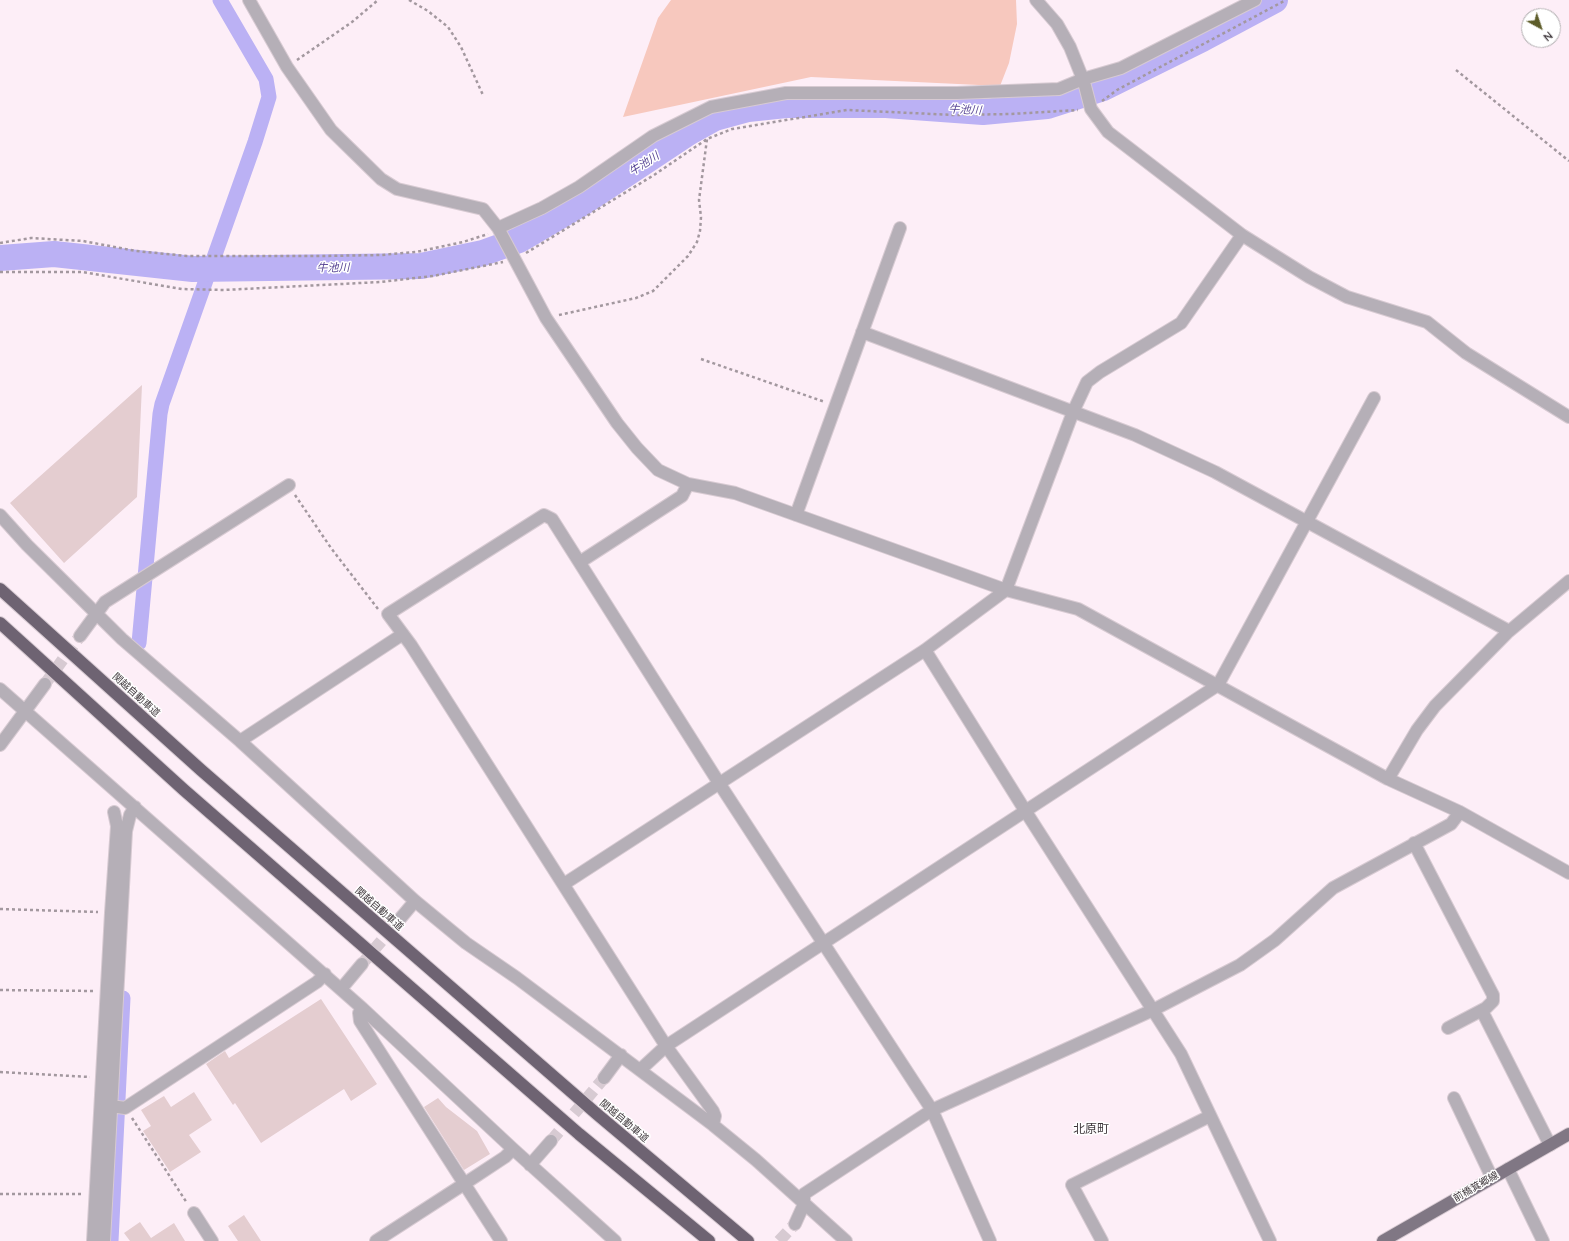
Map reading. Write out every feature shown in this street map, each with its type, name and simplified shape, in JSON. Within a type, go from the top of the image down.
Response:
[{"type":"highway","name":"関越自動車道","points":[[0,588],[201,770],[598,1115],[748,1241]]},
{"type":"highway","points":[[0,623],[184,790],[573,1129],[709,1241]]},
{"type":"main road","name":"前橋箕郷線","points":[[1383,1241],[1569,1134]]},
{"type":"street","points":[[249,0],[286,67],[331,130],[381,179],[397,189],[483,208],[500,231],[546,318],[617,423],[637,448],[658,470],[688,484],[735,493],[1006,590],[1078,609],[1388,779],[1460,812],[1569,873]]},
{"type":"street","points":[[1036,0],[1057,24],[1070,47],[1083,79],[1091,109],[1108,132],[1242,235],[1309,277],[1347,297],[1427,322],[1466,353],[1569,417]]},
{"type":"street","points":[[500,231],[579,186],[653,136],[711,107],[786,93],[957,93],[1059,89],[1083,79],[1121,68],[1255,0]]},
{"type":"street","points":[[796,515],[900,228]]},
{"type":"street","points":[[564,884],[719,782],[925,650],[1006,590],[1073,412],[1087,382],[1100,372],[1184,320],[1242,235]]},
{"type":"street","points":[[862,332],[1135,435],[1216,472],[1508,631]]},
{"type":"street","points":[[640,1070],[666,1046],[1026,812],[1218,685],[1374,398]]},
{"type":"street","points":[[580,562],[682,496],[688,484]]},
{"type":"street","points":[[80,636],[105,602],[289,485]]},
{"type":"street","points":[[0,515],[95,614],[240,741],[415,901],[466,943],[517,978],[713,1125],[756,1160],[846,1241]]},
{"type":"street","points":[[713,1125],[715,1116],[713,1111],[666,1046],[564,884],[403,634],[388,614],[544,515],[552,519],[719,782],[932,1110],[990,1241]]},
{"type":"street","points":[[1388,779],[1417,730],[1435,706],[1508,631],[1569,581]]},
{"type":"street","points":[[240,741],[403,634]]},
{"type":"street","points":[[925,650],[1026,812],[1181,1054],[1270,1241]]},
{"type":"street","points":[[0,745],[45,684]]},
{"type":"street","points":[[0,689],[325,974],[530,1165],[615,1241]]},
{"type":"street","points":[[104,1241],[126,831],[130,815],[135,807]]},
{"type":"street","points":[[93,1241],[117,826],[114,812]]},
{"type":"street","points":[[794,1224],[804,1204],[804,1194],[932,1110],[1153,1010],[1240,965],[1275,940],[1333,888],[1451,824],[1460,812]]},
{"type":"street","points":[[1414,843],[1493,995],[1490,1004],[1482,1011],[1448,1028]]},
{"type":"street","points":[[399,920],[415,901]]},
{"type":"street","points":[[341,989],[362,964]]},
{"type":"street","points":[[111,1106],[125,1108],[317,982],[325,974]]},
{"type":"street","points":[[362,1008],[359,1014],[360,1021],[501,1241]]},
{"type":"street","points":[[1482,1011],[1550,1145]]},
{"type":"street","points":[[604,1078],[621,1055]]},
{"type":"street","points":[[1454,1098],[1492,1178]]},
{"type":"street","points":[[1102,1241],[1072,1185],[1210,1116]]},
{"type":"street","points":[[530,1165],[551,1141]]},
{"type":"street","points":[[376,1241],[505,1157],[513,1149]]},
{"type":"street","points":[[1508,1169],[1543,1241]]},
{"type":"street","points":[[194,1213],[212,1241]]},
{"type":"path","points":[[286,67],[352,22],[378,0]]},
{"type":"path","points":[[408,0],[428,11],[448,27],[461,47],[483,95]]},
{"type":"path","points":[[0,272],[82,272],[182,289],[224,290],[380,282],[418,278],[480,268],[514,258],[654,175],[707,139],[732,129],[847,110],[954,115],[1012,114],[1091,109],[1117,90],[1286,0]]},
{"type":"path","points":[[1456,70],[1569,161]]},
{"type":"path","points":[[546,318],[636,298],[653,290],[671,275],[688,256],[697,242],[700,231],[702,217],[699,200],[707,139]]},
{"type":"path","points":[[0,243],[31,238],[83,241],[136,251],[187,256],[381,255],[416,252],[463,242],[500,231]]},
{"type":"path","points":[[701,359],[836,406]]},
{"type":"path","points":[[289,485],[331,548],[380,613],[388,614]]},
{"type":"path","points":[[0,909],[111,912]]},
{"type":"path","points":[[0,990],[107,991]]},
{"type":"path","points":[[0,1072],[102,1078]]},
{"type":"path","points":[[125,1108],[194,1213]]},
{"type":"path","points":[[0,1194],[96,1194]]},
{"type":"shaded area","points":[[671,0],[1016,0],[1017,24],[1009,63],[1000,86],[811,77],[623,117],[658,18]]},
{"type":"building","points":[[142,385],[137,497],[64,563],[10,503]]},
{"type":"building","points":[[321,999],[377,1084],[351,1101],[344,1089],[261,1143],[235,1103],[233,1105],[206,1064],[225,1051],[229,1058]]},
{"type":"building","points":[[194,1092],[212,1120],[189,1135],[201,1152],[170,1172],[143,1131],[151,1126],[141,1110],[164,1096],[171,1107]]},
{"type":"building","points":[[438,1098],[446,1107],[477,1131],[490,1154],[464,1170],[424,1107]]},
{"type":"building","points":[[244,1215],[261,1241],[238,1241],[228,1226]]},
{"type":"building","points":[[140,1222],[151,1238],[174,1223],[185,1241],[130,1241],[124,1233]]},
{"type":"waterway","points":[[139,643],[162,404],[255,142],[269,97],[266,79],[220,0]]},
{"type":"waterway","name":"牛池川","points":[[0,258],[54,254],[193,269],[421,266],[483,253],[519,240],[584,202],[688,133],[715,118],[748,109],[786,105],[886,105],[983,112],[1047,106],[1103,88],[1202,39],[1275,0]]},
{"type":"waterway","points":[[111,1241],[123,998]]},
{"type":"tunnel","points":[[45,684],[80,636]]},
{"type":"tunnel","points":[[362,964],[399,920]]},
{"type":"tunnel","points":[[551,1141],[604,1078]]},
{"type":"tunnel","points":[[779,1241],[795,1224]]},
{"type":"district","name":"北原町","points":[[1091,1129]]}]
